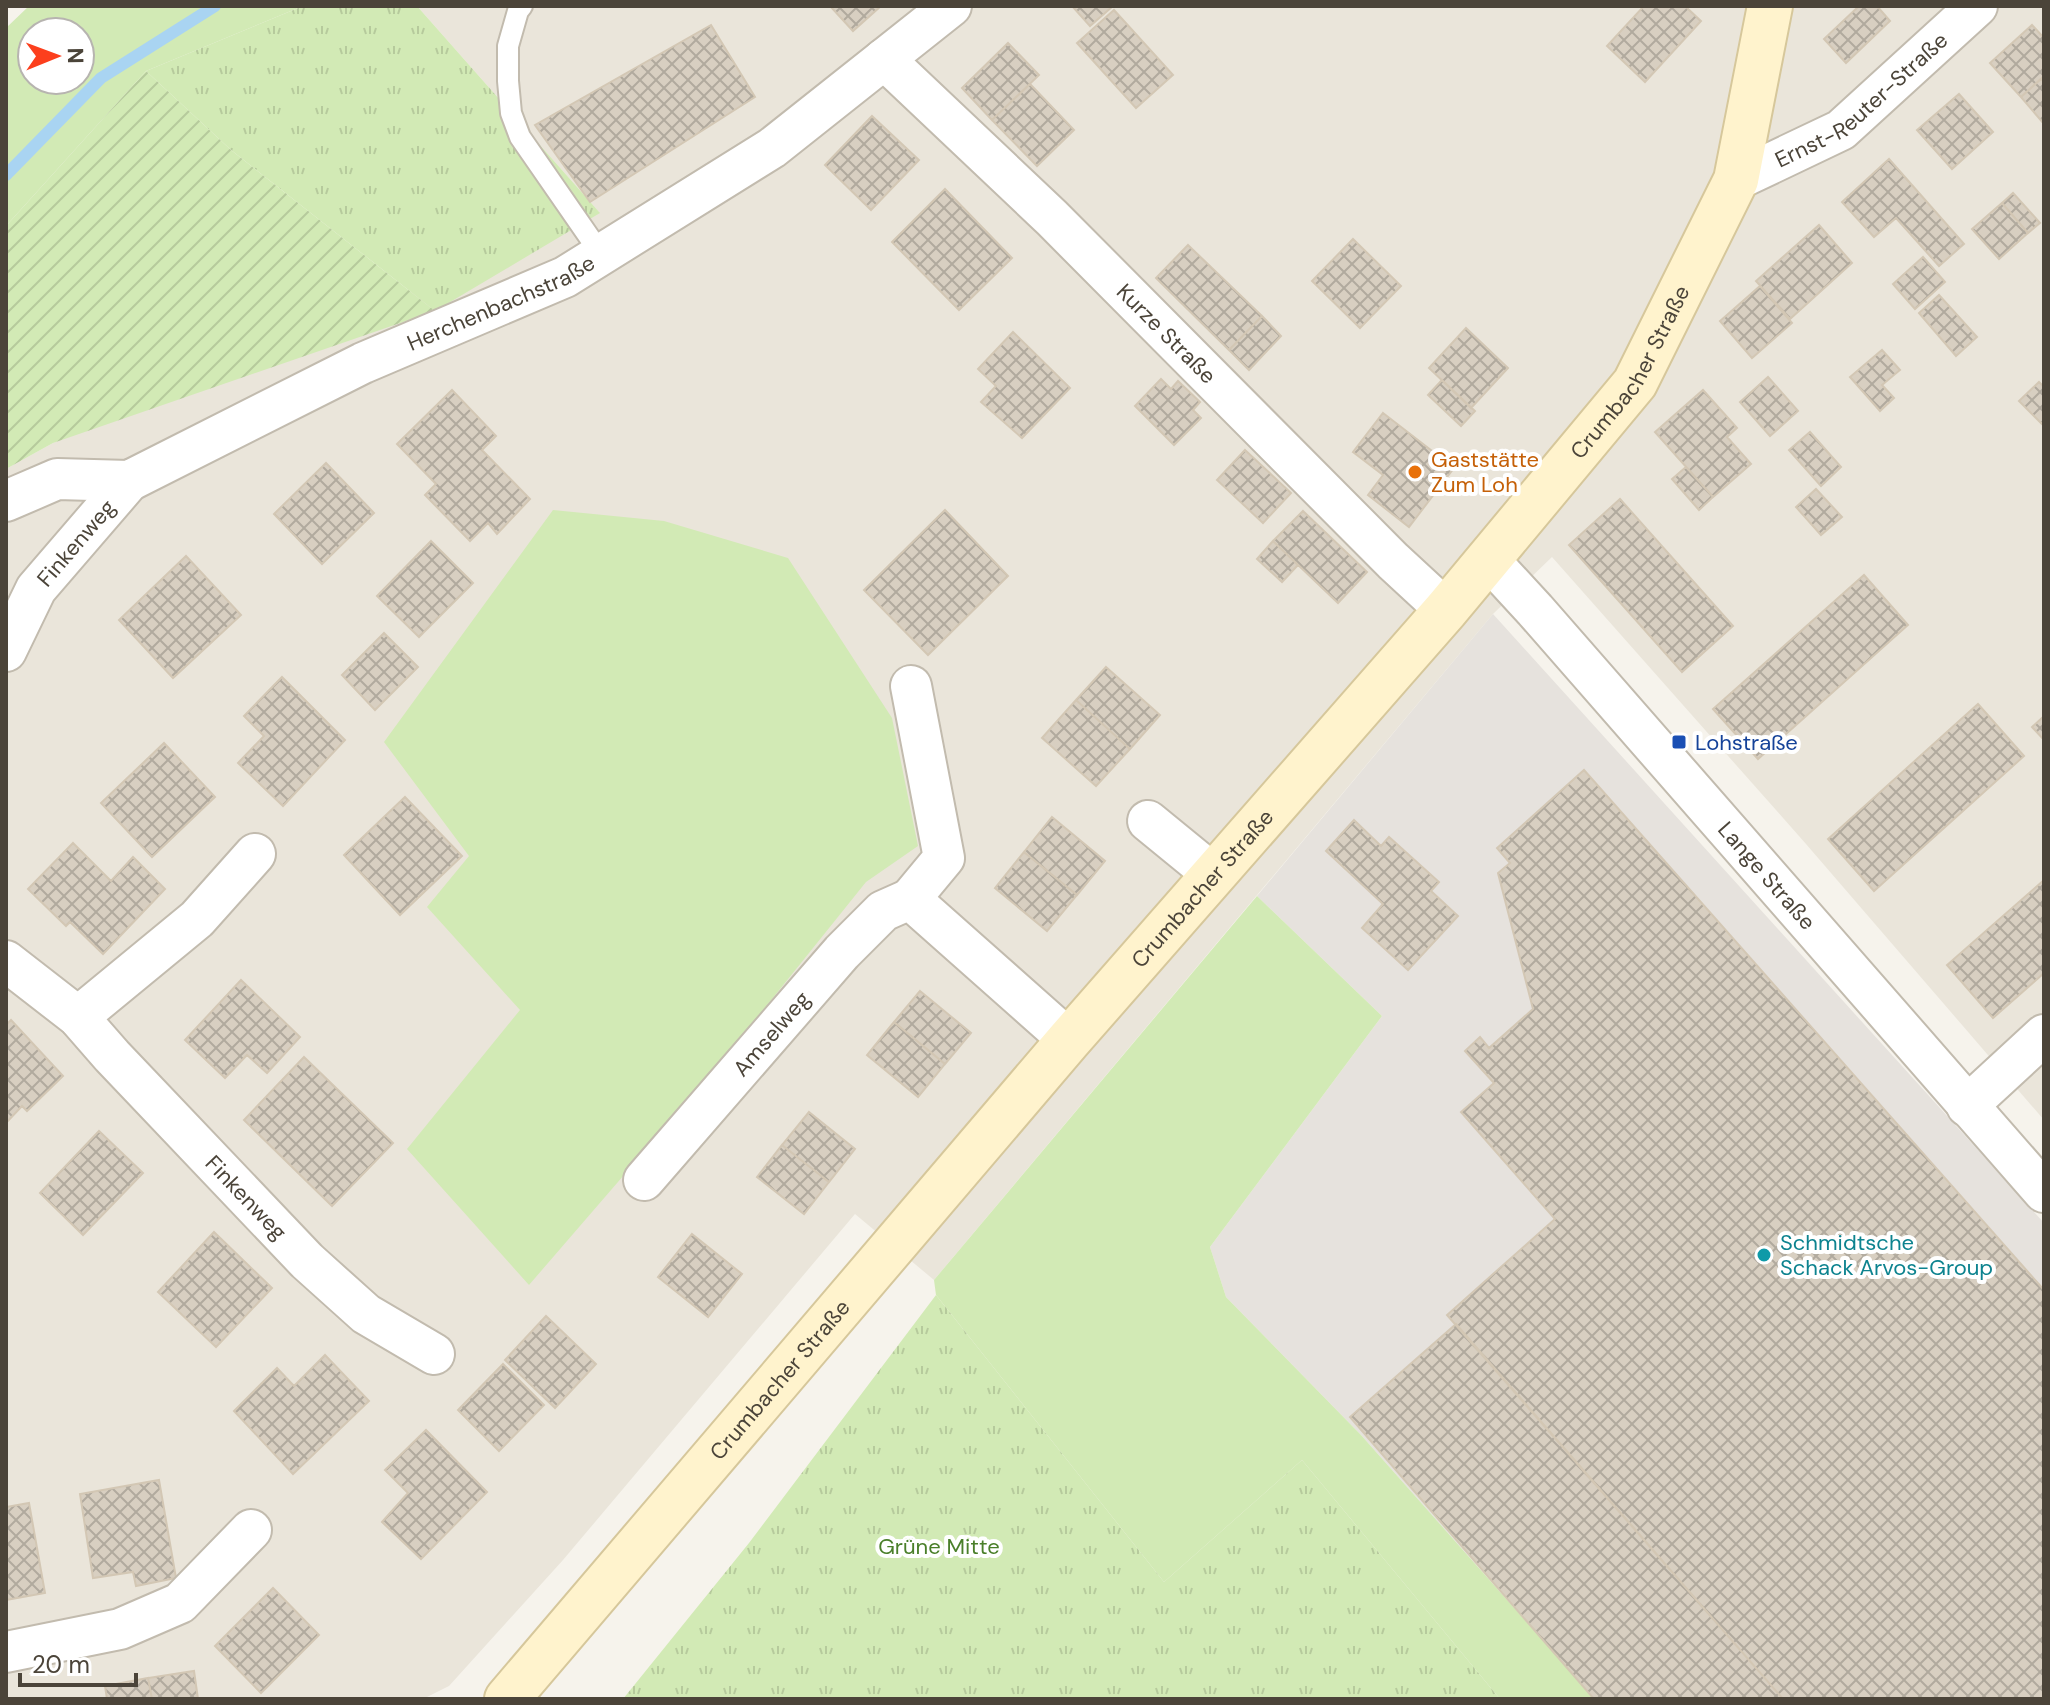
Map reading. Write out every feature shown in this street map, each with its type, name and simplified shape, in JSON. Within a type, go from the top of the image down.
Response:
[{"type":"main road","name":"Crumbacher Straße","points":[[507,1699],[1069,1040],[1446,610],[1635,383],[1736,180],[1770,6]]},
{"type":"street","name":"Herchenbachstraße","points":[[6,501],[57,479],[129,481],[363,363],[565,277],[772,148],[951,6]]},
{"type":"street","name":"Ernst-Reuter-Straße","points":[[1736,180],[1841,130],[1977,6]]},
{"type":"street","name":"Kurze Straße","points":[[884,59],[1052,218],[1393,561],[1446,610]]},
{"type":"street","name":"Finkenweg","points":[[6,651],[36,589],[129,481]]},
{"type":"street","name":"Lange Straße","points":[[1488,559],[2044,1192]]},
{"type":"street","name":"Amselweg","points":[[644,1180],[842,952],[883,911],[910,899],[944,858],[911,686]]},
{"type":"street","points":[[1148,821],[1214,875]]},
{"type":"street","points":[[78,1017],[197,919],[255,854]]},
{"type":"street","points":[[910,899],[1069,1040]]},
{"type":"street","name":"Finkenweg","points":[[6,961],[78,1017],[307,1261],[366,1314],[434,1354]]},
{"type":"street","points":[[1967,1106],[2044,1035]]},
{"type":"street","points":[[6,1652],[120,1629],[180,1603],[251,1530]]},
{"type":"lane","points":[[522,6],[508,46],[511,113],[520,137],[601,254]]},
{"type":"shaded area","points":[[417,6],[2044,6],[2044,1120],[1806,844],[1552,557],[1493,614],[934,1280],[855,1214],[563,1560],[449,1686],[423,1699],[6,1699],[6,469],[53,443],[599,212]]},
{"type":"shaded area","points":[[1493,614],[2044,1223],[2044,1699],[1595,1699],[1361,1435],[1226,1297],[1210,1247],[1382,1016],[1257,896]]},
{"type":"green space","points":[[29,6],[303,6],[146,71],[6,226],[6,28],[16,18],[16,96],[96,96],[96,16],[19,16]]},
{"type":"green space","points":[[303,6],[417,6],[600,213],[435,311],[231,150],[146,71]]},
{"type":"green space","points":[[146,71],[231,150],[435,311],[53,443],[6,469],[6,226]]},
{"type":"green space","points":[[553,510],[664,521],[788,558],[892,718],[918,846],[866,882],[719,1065],[529,1285],[407,1149],[520,1010],[427,907],[469,856],[384,742]]},
{"type":"green space","points":[[1257,896],[1382,1016],[1210,1247],[1226,1297],[1361,1435],[1595,1699],[1500,1699],[1302,1460],[1164,1582],[936,1295],[934,1280]]},
{"type":"green space","name":"Grüne Mitte","points":[[936,1295],[1164,1582],[1302,1460],[1500,1699],[623,1699],[749,1543]]},
{"type":"building","points":[[830,6],[881,6],[853,31]]},
{"type":"building","points":[[1072,6],[1113,6],[1090,26]]},
{"type":"building","points":[[1644,6],[1685,6],[1701,21],[1645,82],[1607,46]]},
{"type":"building","points":[[1859,6],[1877,6],[1890,21],[1846,63],[1824,39]]},
{"type":"building","points":[[1114,10],[1173,75],[1136,108],[1077,43]]},
{"type":"building","points":[[711,25],[755,97],[590,202],[535,125]]},
{"type":"building","points":[[2032,25],[2044,38],[2044,76],[2021,97],[1990,63]]},
{"type":"building","points":[[1008,43],[1039,75],[992,120],[962,88]]},
{"type":"building","points":[[2041,79],[2044,82],[2044,124],[2021,97]]},
{"type":"building","points":[[1030,84],[1074,130],[1037,166],[992,120]]},
{"type":"building","points":[[1959,94],[1993,132],[1952,169],[1917,130]]},
{"type":"building","points":[[872,116],[919,160],[871,210],[825,165]]},
{"type":"building","points":[[1889,159],[1964,244],[1939,266],[1896,218],[1874,237],[1842,202]]},
{"type":"building","points":[[945,189],[1012,258],[959,310],[892,242]]},
{"type":"building","points":[[2013,193],[2040,223],[2028,233],[2002,203]]},
{"type":"building","points":[[2002,203],[2028,233],[1999,259],[1972,229]]},
{"type":"building","points":[[1819,225],[1852,263],[1790,319],[1756,281]]},
{"type":"building","points":[[1353,239],[1401,286],[1360,328],[1312,281]]},
{"type":"building","points":[[1188,245],[1262,316],[1229,350],[1156,278]]},
{"type":"building","points":[[1923,257],[1945,282],[1915,309],[1893,284]]},
{"type":"building","points":[[1760,286],[1792,323],[1752,358],[1720,321]]},
{"type":"building","points":[[1939,295],[1977,337],[1956,356],[1919,313]]},
{"type":"building","points":[[1262,316],[1281,336],[1249,370],[1229,350]]},
{"type":"building","points":[[1466,328],[1508,368],[1471,408],[1429,368]]},
{"type":"building","points":[[1013,332],[1070,388],[1022,438],[981,402],[996,386],[978,369]]},
{"type":"building","points":[[1882,350],[1900,370],[1882,385],[1894,398],[1880,411],[1850,377]]},
{"type":"building","points":[[1768,377],[1798,411],[1770,436],[1740,402]]},
{"type":"building","points":[[1161,379],[1171,389],[1178,381],[1200,402],[1193,410],[1201,418],[1174,445],[1135,406]]},
{"type":"building","points":[[1442,380],[1475,411],[1461,426],[1428,395]]},
{"type":"building","points":[[2039,382],[2044,387],[2042,424],[2019,401]]},
{"type":"building","points":[[452,390],[496,436],[482,450],[530,499],[497,534],[488,523],[470,541],[425,495],[436,484],[397,444]]},
{"type":"building","points":[[1703,390],[1737,428],[1727,437],[1751,464],[1713,497],[1655,432]]},
{"type":"building","name":"Gaststätte Zum Loh","points":[[1383,413],[1454,468],[1409,527],[1368,495],[1383,475],[1353,452]]},
{"type":"building","points":[[1810,432],[1841,467],[1821,486],[1789,450]]},
{"type":"building","points":[[1245,450],[1291,493],[1263,523],[1217,480]]},
{"type":"building","points":[[326,463],[374,513],[322,564],[274,514]]},
{"type":"building","points":[[1686,467],[1713,497],[1699,510],[1672,479]]},
{"type":"building","points":[[1816,489],[1842,517],[1821,535],[1796,507]]},
{"type":"building","points":[[1620,499],[1733,626],[1682,672],[1569,545]]},
{"type":"building","points":[[945,510],[1008,576],[928,655],[864,590]]},
{"type":"building","points":[[1303,511],[1367,572],[1338,603],[1273,541]]},
{"type":"building","points":[[431,541],[473,583],[419,637],[377,596]]},
{"type":"building","points":[[1273,541],[1298,565],[1282,582],[1257,559]]},
{"type":"building","points":[[186,556],[241,615],[173,678],[119,620]]},
{"type":"building","points":[[1864,575],[1908,625],[1758,759],[1713,709]]},
{"type":"building","points":[[384,633],[418,667],[375,710],[342,675]]},
{"type":"building","points":[[1106,667],[1160,715],[1130,749],[1076,700]]},
{"type":"building","points":[[282,677],[345,740],[283,806],[238,763],[264,736],[244,716]]},
{"type":"building","points":[[1076,700],[1130,749],[1096,786],[1042,738]]},
{"type":"building","points":[[1978,704],[2024,756],[1874,891],[1828,839]]},
{"type":"building","points":[[2044,716],[2044,740],[2032,727]]},
{"type":"building","points":[[164,743],[215,797],[152,857],[101,803]]},
{"type":"building","name":"Schmidtsche Schack Arvos-Group","points":[[1584,770],[2044,1290],[2044,1699],[1783,1699],[1447,1315],[1555,1219],[1461,1112],[1494,1083],[1465,1051],[1480,1037],[1489,1048],[1533,1009],[1498,873],[1510,863],[1497,848]]},
{"type":"building","points":[[405,797],[462,856],[400,915],[344,855]]},
{"type":"building","points":[[1052,817],[1105,861],[1077,895],[1024,852]]},
{"type":"building","points":[[1354,820],[1381,846],[1389,837],[1439,882],[1431,891],[1458,916],[1408,970],[1362,928],[1383,904],[1326,851]]},
{"type":"building","points":[[73,843],[111,881],[133,857],[165,889],[103,954],[70,922],[66,926],[28,889]]},
{"type":"building","points":[[1024,852],[1077,895],[1047,931],[995,888]]},
{"type":"building","points":[[2044,880],[2044,973],[1993,1018],[1947,965]]},
{"type":"building","points":[[241,980],[300,1037],[267,1073],[247,1055],[225,1078],[185,1040]]},
{"type":"building","points":[[920,991],[971,1033],[945,1064],[894,1022]]},
{"type":"building","points":[[11,1020],[63,1076],[27,1111],[22,1106],[6,1123],[6,1025]]},
{"type":"building","points":[[894,1022],[945,1064],[918,1097],[867,1055]]},
{"type":"building","points":[[304,1057],[393,1143],[332,1206],[244,1120]]},
{"type":"building","points":[[809,1112],[855,1149],[829,1182],[782,1145]]},
{"type":"building","points":[[99,1131],[143,1173],[83,1235],[40,1193]]},
{"type":"building","points":[[782,1145],[829,1182],[804,1214],[757,1177]]},
{"type":"building","points":[[214,1232],[272,1288],[216,1347],[158,1292]]},
{"type":"building","points":[[692,1234],[742,1274],[708,1317],[658,1277]]},
{"type":"building","points":[[546,1316],[596,1364],[555,1408],[505,1360]]},
{"type":"building","points":[[1456,1324],[1783,1699],[1594,1699],[1350,1417]]},
{"type":"building","points":[[325,1355],[369,1401],[293,1474],[234,1411],[277,1368],[294,1386]]},
{"type":"building","points":[[503,1364],[544,1405],[499,1451],[458,1410]]},
{"type":"building","points":[[426,1430],[487,1492],[421,1559],[382,1522],[408,1493],[385,1470]]},
{"type":"building","points":[[159,1480],[176,1578],[136,1586],[133,1572],[93,1578],[80,1494]]},
{"type":"building","points":[[29,1503],[45,1593],[6,1600],[6,1507]]},
{"type":"building","points":[[273,1588],[319,1635],[261,1693],[215,1646]]},
{"type":"building","points":[[194,1671],[198,1699],[152,1699],[148,1678]]},
{"type":"building","points":[[148,1678],[152,1699],[107,1699],[105,1686]]},
{"type":"waterway","points":[[6,175],[101,78],[215,6]]},
{"type":"place","name":"Gaststätte Zum Loh","points":[[1415,472]]},
{"type":"place","name":"Lohstraße","points":[[1679,742]]},
{"type":"place","name":"Schmidtsche Schack Arvos-Group","points":[[1764,1255]]}]
